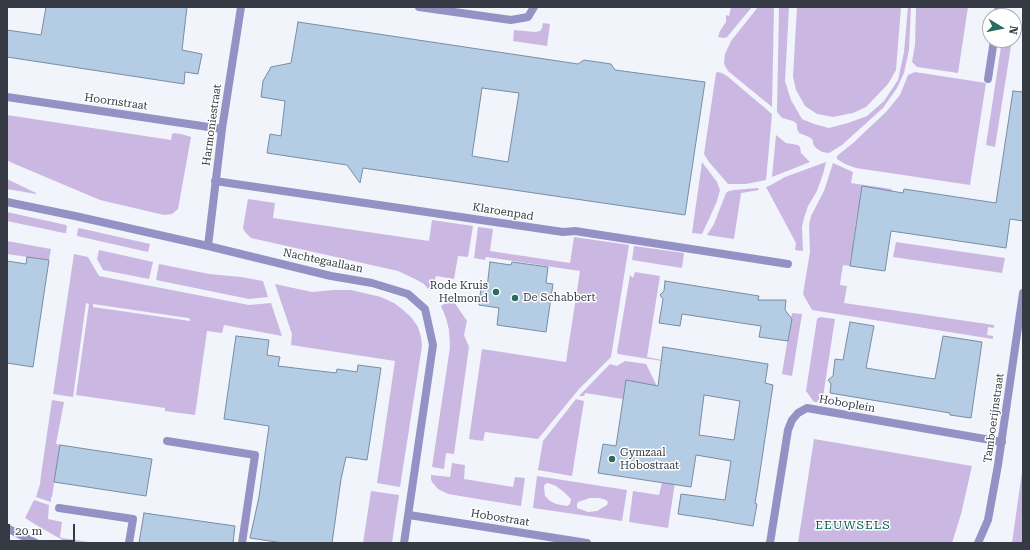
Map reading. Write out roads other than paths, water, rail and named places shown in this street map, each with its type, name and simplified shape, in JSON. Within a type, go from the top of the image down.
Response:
[{"type":"street","name":"Harmoniestraat","points":[[208,246],[215,181],[240,7]]},
{"type":"street","points":[[419,7],[510,20],[528,17],[534,7]]},
{"type":"street","points":[[988,79],[993,48]]},
{"type":"street","name":"Hoornstraat","points":[[7,97],[222,129]]},
{"type":"street","name":"Klaroenpad","points":[[215,181],[563,232],[575,231],[788,264]]},
{"type":"street","name":"Nachtegaallaan","points":[[7,202],[208,246],[331,276],[372,283],[408,294],[425,309],[433,345],[404,543]]},
{"type":"street","name":"Tamboerijnstraat","points":[[978,543],[988,520],[1002,442],[1023,293]]},
{"type":"street","name":"Hoboplein","points":[[770,543],[788,430],[792,420],[807,408],[1002,442]]},
{"type":"street","points":[[167,441],[255,455],[242,543]]},
{"type":"street","points":[[59,508],[133,519],[129,543]]},
{"type":"street","name":"Hobostraat","points":[[409,515],[587,543]]},
{"type":"street","points":[[7,528],[36,543]]},
{"type":"place","name":"Rode Kruis Helmond","points":[[496,292]]},
{"type":"place","name":"De Schabbert","points":[[515,298]]},
{"type":"place","name":"Gymzaal Hobostraat","points":[[612,459]]},
{"type":"district","name":"EEUWSELS","points":[[853,525]]}]
